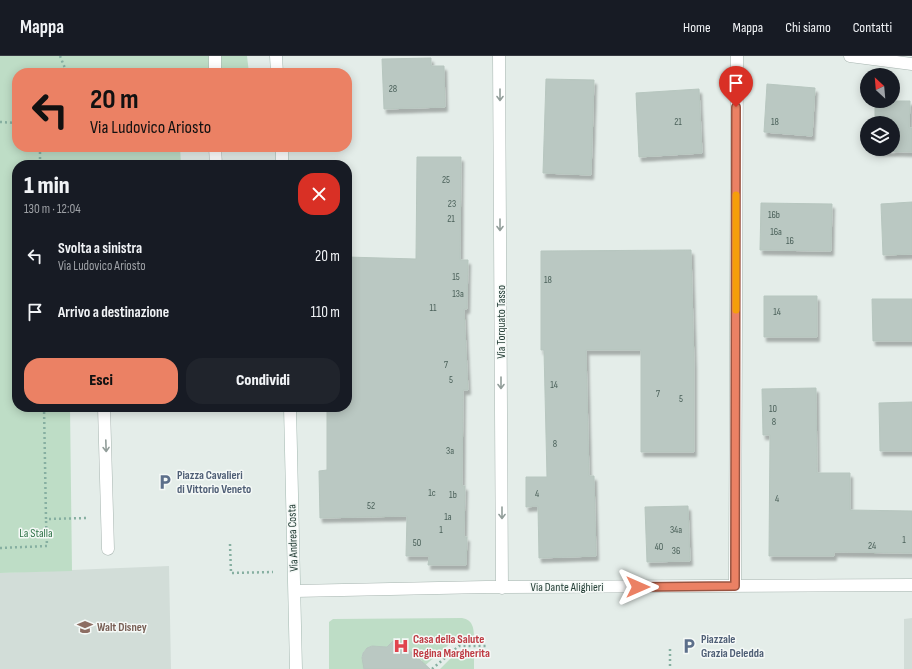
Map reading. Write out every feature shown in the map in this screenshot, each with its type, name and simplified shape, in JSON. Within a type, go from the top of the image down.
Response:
[{"type":"street","points":[[215,56],[216,68]]},
{"type":"street","points":[[276,56],[277,68]]},
{"type":"street","name":"Via Torquato Tasso","points":[[499,56],[502,588]]},
{"type":"street","points":[[735,586],[737,56]]},
{"type":"street","points":[[850,56],[912,64]]},
{"type":"street","points":[[104,412],[108,549]]},
{"type":"street","name":"Via Andrea Costa","points":[[290,412],[296,669]]},
{"type":"street","name":"Via Dante Alighieri","points":[[295,591],[912,585]]},
{"type":"path","points":[[60,56],[65,68]]},
{"type":"path","points":[[0,122],[12,123]]},
{"type":"path","points":[[0,548],[47,546],[44,412]]},
{"type":"path","points":[[46,519],[108,518]]},
{"type":"path","points":[[230,544],[231,573],[294,571]]},
{"type":"path","points":[[432,669],[459,646],[487,646]]},
{"type":"path","points":[[670,649],[670,669]]},
{"type":"shaded area","name":"Walt Disney","points":[[169,566],[171,669],[0,669],[0,573]]},
{"type":"shaded area","points":[[912,618],[912,669],[904,669],[904,619]]},
{"type":"green space","name":"La Stalla","points":[[0,56],[247,56],[248,68],[12,68],[12,152],[180,152],[181,160],[12,160],[12,412],[70,412],[72,571],[0,573]]},
{"type":"green space","name":"Casa della Salute Regina Margherita","points":[[462,618],[471,623],[474,631],[474,639],[454,640],[421,669],[422,661],[396,638],[383,652],[372,646],[365,650],[362,658],[368,667],[366,669],[329,669],[329,622],[333,619]]},
{"type":"green space","points":[[459,654],[474,654],[474,669],[440,669],[451,658]]},
{"type":"building","points":[[431,58],[431,66],[444,66],[445,107],[384,109],[382,59]]},
{"type":"building","points":[[546,79],[594,80],[591,175],[543,173]]},
{"type":"building","points":[[767,84],[815,88],[812,136],[764,132]]},
{"type":"building","points":[[699,89],[702,153],[639,157],[636,93]]},
{"type":"building","points":[[900,101],[910,101],[909,128],[912,128],[912,152],[900,152],[900,116],[875,116],[875,108],[900,108]]},
{"type":"building","points":[[417,157],[461,157],[460,260],[468,260],[467,309],[464,309],[468,390],[463,390],[462,486],[465,486],[464,537],[467,537],[466,565],[428,565],[429,556],[406,556],[407,516],[320,518],[319,471],[327,470],[327,412],[352,412],[352,257],[416,259]]},
{"type":"building","points":[[912,202],[912,254],[883,255],[881,204]]},
{"type":"building","points":[[761,203],[832,204],[831,251],[760,250]]},
{"type":"building","points":[[691,250],[694,365],[694,452],[641,452],[641,350],[586,350],[589,476],[594,476],[596,556],[539,558],[538,506],[526,507],[526,477],[547,477],[544,350],[541,350],[541,251]]},
{"type":"building","points":[[764,296],[817,296],[817,337],[764,337]]},
{"type":"building","points":[[872,299],[912,299],[912,341],[873,341]]},
{"type":"building","points":[[816,388],[817,473],[850,473],[850,510],[912,511],[912,553],[834,552],[834,556],[769,556],[770,435],[763,435],[762,389]]},
{"type":"building","points":[[912,402],[912,451],[880,451],[879,403]]},
{"type":"building","points":[[688,506],[690,561],[647,562],[645,507]]},
{"type":"building","points":[[396,638],[430,669],[364,669],[362,658],[363,653],[367,648],[372,646],[387,647]]},
{"type":"slow traffic","points":[[736,195],[736,310]]},
{"type":"place","name":"Piazza Cavalieri di Vittorio Veneto","points":[[165,482]]},
{"type":"place","name":"Walt Disney","points":[[85,627]]},
{"type":"place","name":"Casa della Salute Regina Margherita","points":[[401,646]]},
{"type":"place","name":"Piazzale Grazia Deledda","points":[[689,646]]},
{"type":"route","points":[[638,587],[735,586],[736,107]]}]
